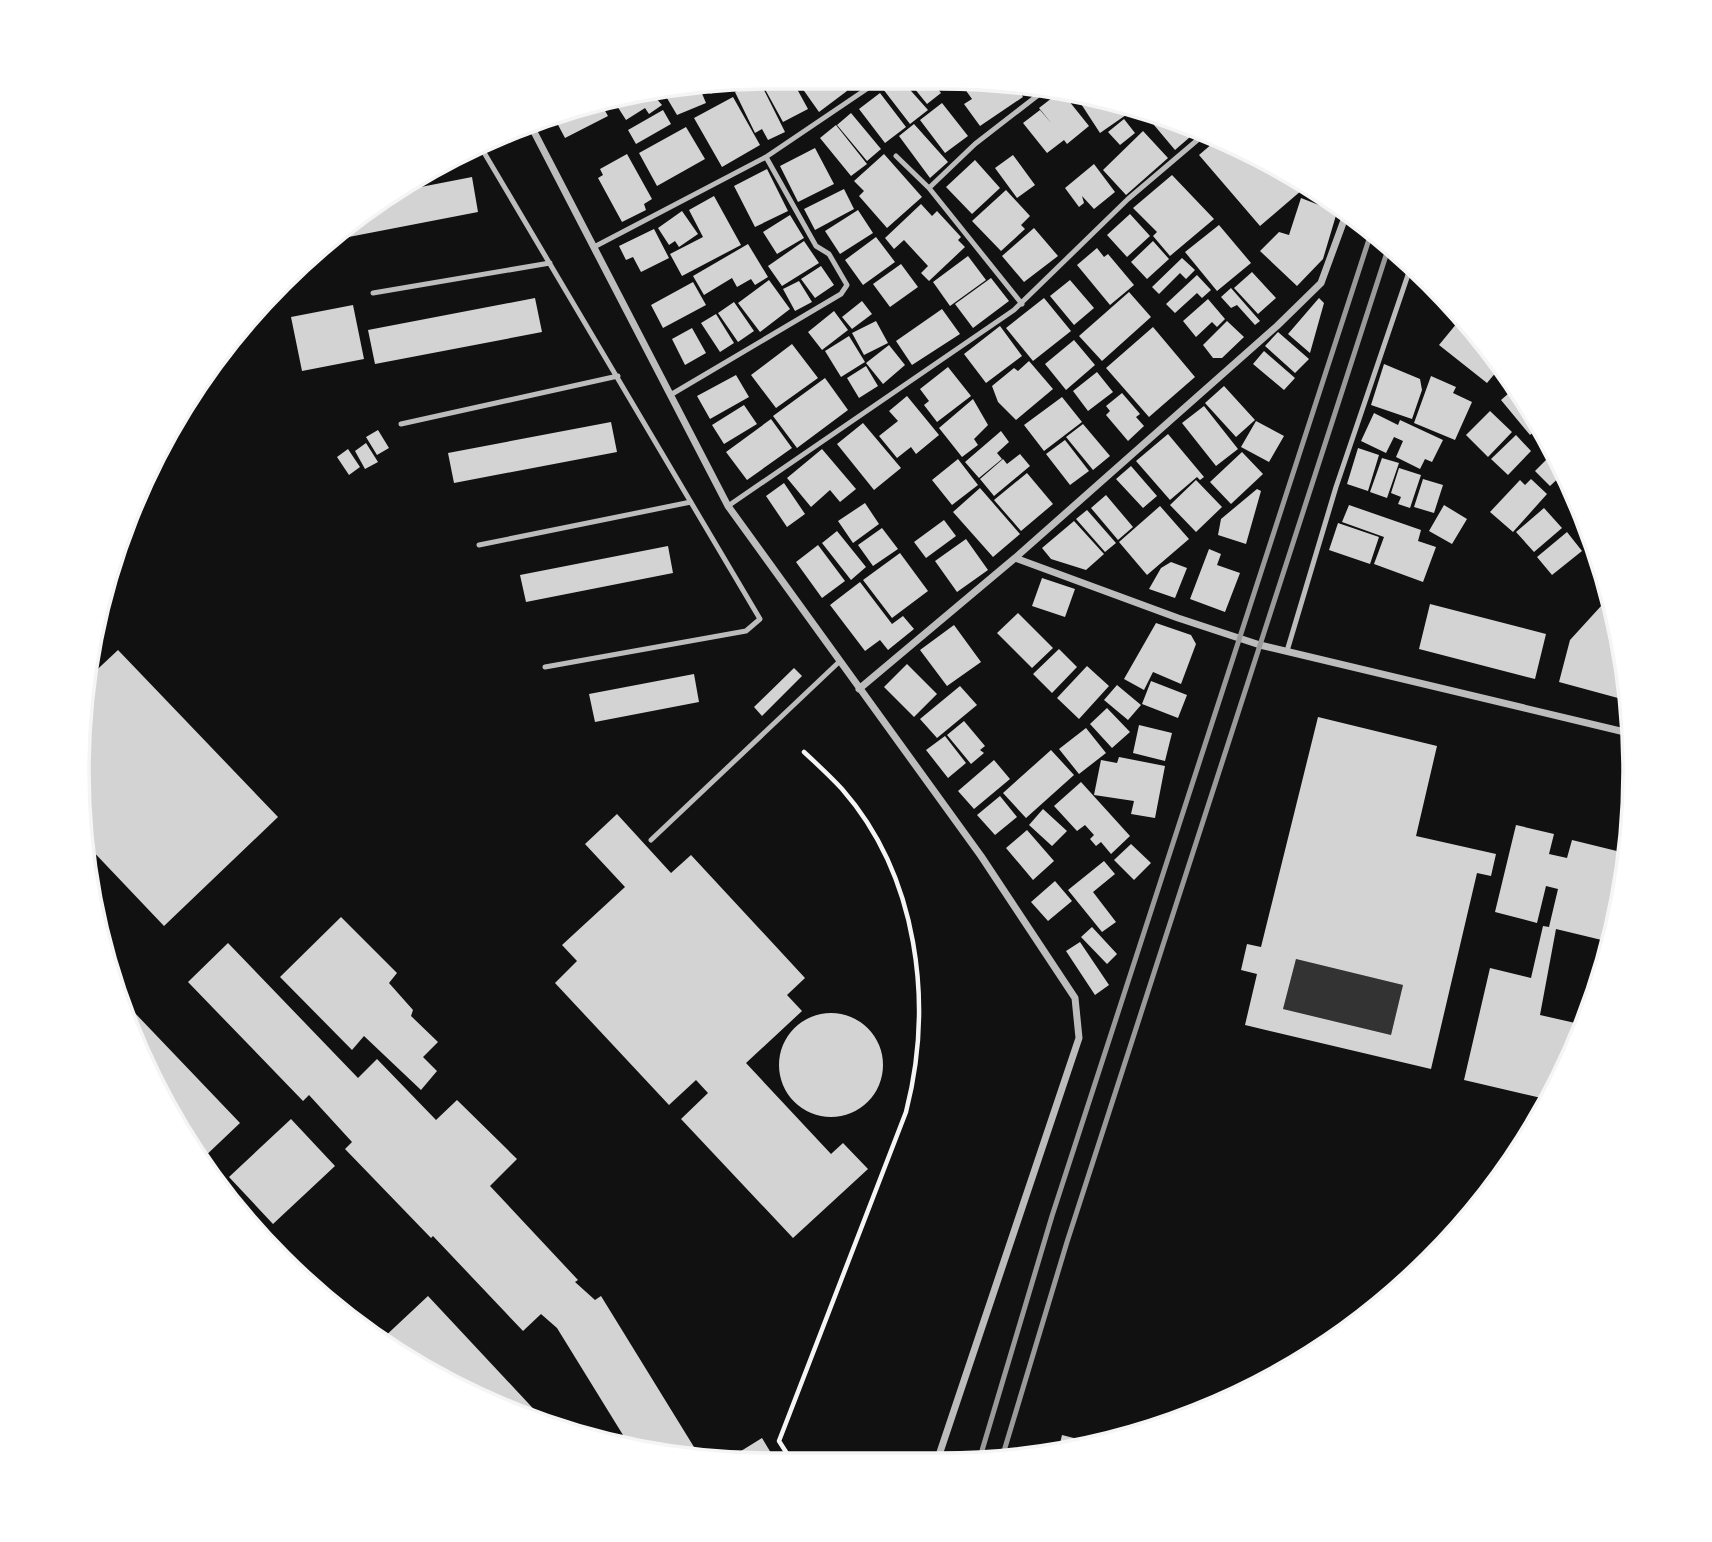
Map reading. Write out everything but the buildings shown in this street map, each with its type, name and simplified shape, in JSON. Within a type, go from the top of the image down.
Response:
[{"type":"street","points":[[534,132],[728,506],[981,856],[1075,998],[1079,1038],[940,1453]]},
{"type":"street","points":[[859,689],[1015,558],[1248,352],[1321,283],[1344,221]]},
{"type":"street","points":[[1015,558],[1178,618],[1287,651],[1621,731]]},
{"type":"lane","points":[[594,247],[766,157],[867,89]]},
{"type":"lane","points":[[929,188],[975,145],[1037,96]]},
{"type":"lane","points":[[728,506],[1022,304],[1128,199],[1198,139]]},
{"type":"lane","points":[[484,153],[760,619],[746,631],[545,667]]},
{"type":"lane","points":[[896,156],[929,188],[1022,304]]},
{"type":"lane","points":[[672,394],[841,294],[846,285],[829,254],[816,246],[766,157]]},
{"type":"lane","points":[[373,293],[550,263]]},
{"type":"lane","points":[[1287,651],[1336,488],[1408,275]]},
{"type":"lane","points":[[401,424],[618,376]]},
{"type":"lane","points":[[479,545],[691,502]]},
{"type":"lane","points":[[652,840],[840,661]]},
{"type":"path","points":[[786,1453],[779,1441],[906,1112],[914,1079],[919,1023],[918,972],[911,925],[891,872],[869,828],[843,790],[804,752]]},
{"type":"shaded area","points":[[1296,959],[1403,985],[1391,1035],[1283,1009]]},
{"type":"railway","points":[[982,1451],[1052,1216],[1369,240]]},
{"type":"railway","points":[[1005,1449],[1067,1242],[1386,254]]}]
